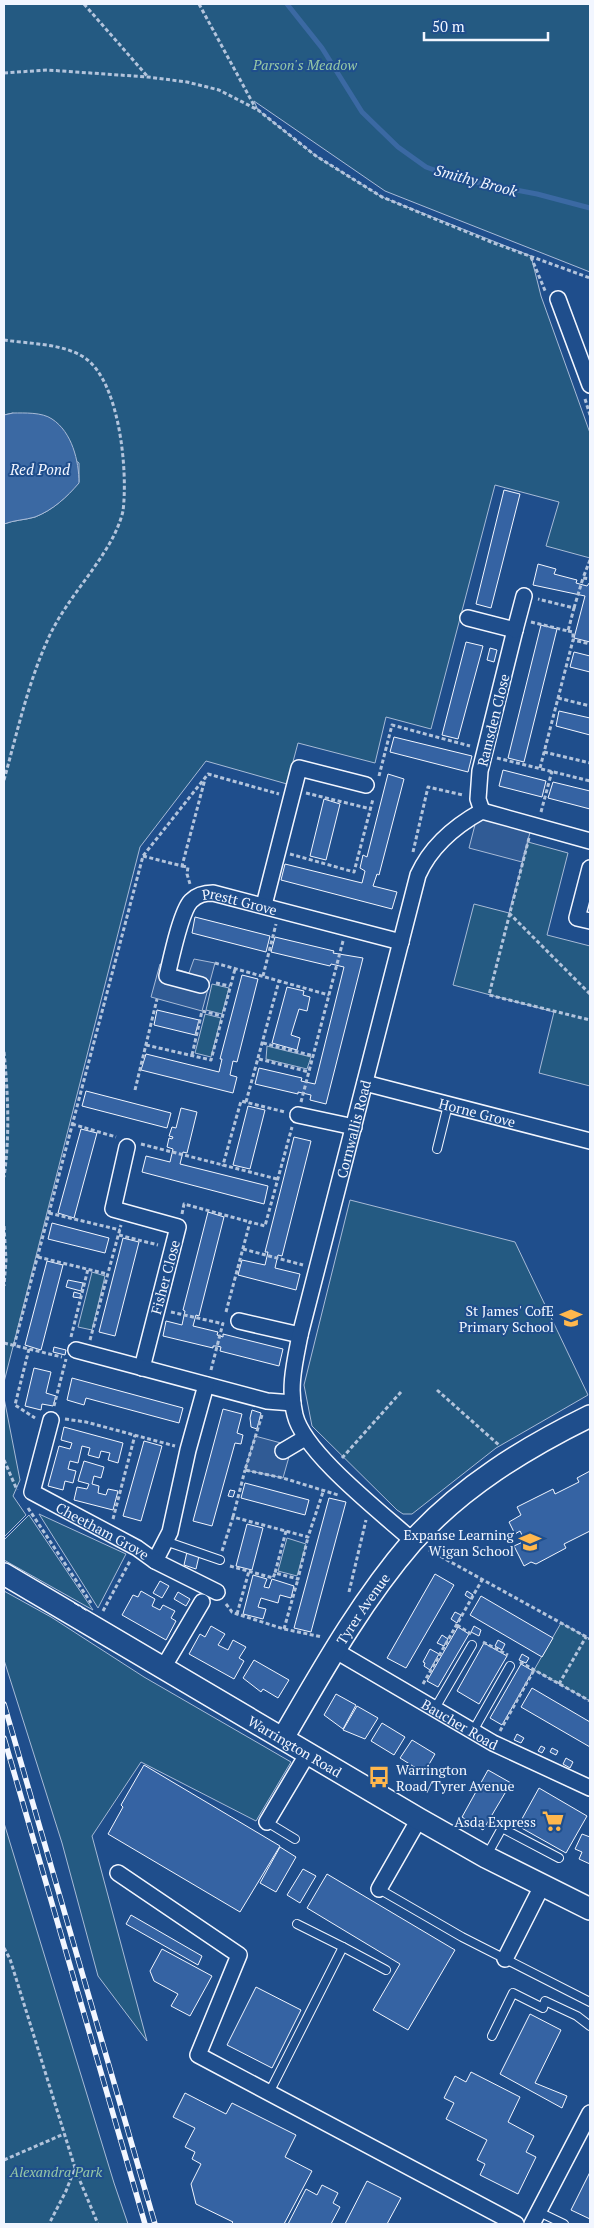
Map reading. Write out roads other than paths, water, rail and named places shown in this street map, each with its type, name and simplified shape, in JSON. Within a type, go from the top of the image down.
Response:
[{"type":"main road","name":"Tyrer Avenue","points":[[284,1738],[369,1599],[413,1541],[458,1499],[513,1458],[546,1438],[590,1416]]},
{"type":"main road","name":"Warrington Road","points":[[4,1574],[284,1738],[419,1820],[486,1857],[590,1909]]},
{"type":"street","points":[[558,299],[590,385]]},
{"type":"street","name":"Ramsden Close","points":[[480,805],[480,770],[524,596]]},
{"type":"street","points":[[468,618],[517,624]]},
{"type":"street","points":[[264,905],[299,768],[366,785]]},
{"type":"street","points":[[480,805],[535,826],[590,841]]},
{"type":"street","name":"Cornwallis Road","points":[[413,1541],[333,1468],[305,1438],[295,1415],[293,1371],[300,1335],[418,875],[425,859],[435,846],[480,805]]},
{"type":"street","points":[[590,868],[577,918],[590,921]]},
{"type":"street","name":"Prestt Grove","points":[[205,983],[166,976],[186,908],[194,898],[213,892],[401,942]]},
{"type":"street","name":"Horne Grove","points":[[365,1083],[590,1141]]},
{"type":"street","points":[[298,1115],[354,1127]]},
{"type":"street","name":"Fisher Close","points":[[128,1142],[113,1210],[178,1227],[142,1368]]},
{"type":"street","points":[[239,1321],[300,1335]]},
{"type":"street","points":[[73,1351],[267,1401],[293,1403]]},
{"type":"street","name":"Cheetham Grove","points":[[50,1423],[32,1492],[137,1548],[155,1561],[170,1532],[188,1450],[206,1385]]},
{"type":"street","points":[[283,1452],[305,1438]]},
{"type":"street","points":[[155,1561],[217,1592]]},
{"type":"street","points":[[163,1668],[202,1602]]},
{"type":"street","name":"Baucher Road","points":[[336,1651],[434,1710],[493,1742],[590,1788]]},
{"type":"street","points":[[267,1822],[308,1753]]},
{"type":"street","points":[[379,1888],[419,1820]]},
{"type":"street","points":[[118,1873],[239,1955],[198,2056],[516,2224]]},
{"type":"street","points":[[505,1959],[542,1886]]},
{"type":"street","points":[[535,2218],[590,2113]]},
{"type":"lane","points":[[437,1149],[448,1105]]},
{"type":"lane","points":[[165,1541],[220,1560]]},
{"type":"lane","points":[[434,1710],[472,1646]]},
{"type":"lane","points":[[473,1731],[510,1666]]},
{"type":"lane","points":[[267,1822],[295,1839]]},
{"type":"lane","points":[[486,1857],[502,1828],[559,1858]]},
{"type":"lane","points":[[379,1888],[505,1959],[590,2002]]},
{"type":"lane","points":[[297,1924],[386,1970]]},
{"type":"lane","points":[[269,2093],[343,1947]]},
{"type":"lane","points":[[492,2036],[513,1993],[543,2008],[545,2001],[577,2016],[590,2026]]},
{"type":"lane","points":[[535,2218],[564,2224]]},
{"type":"water","name":"Red Pond","points":[[13,413],[43,415],[52,419],[65,431],[76,457],[79,483],[48,511],[35,517],[4,524],[4,415]]},
{"type":"waterway","name":"Smithy Brook","points":[[287,4],[322,48],[362,112],[398,147],[426,167],[459,179],[537,194],[590,208]]},
{"type":"railway","points":[[4,1704],[155,2224]]},
{"type":"railway","points":[[4,1738],[145,2224]]},
{"type":"place","name":"St James' CofE Primary School","points":[[571,1318]]},
{"type":"place","name":"Expanse Learning Wigan School","points":[[530,1542]]},
{"type":"place","name":"Warrington Road/Tyrer Avenue","points":[[379,1777]]},
{"type":"place","name":"Asda Express","points":[[553,1821]]},
{"type":"park label","name":"Parson's Meadow","points":[[305,64]]},
{"type":"park label","name":"Alexandra Park","points":[[56,2171]]}]
